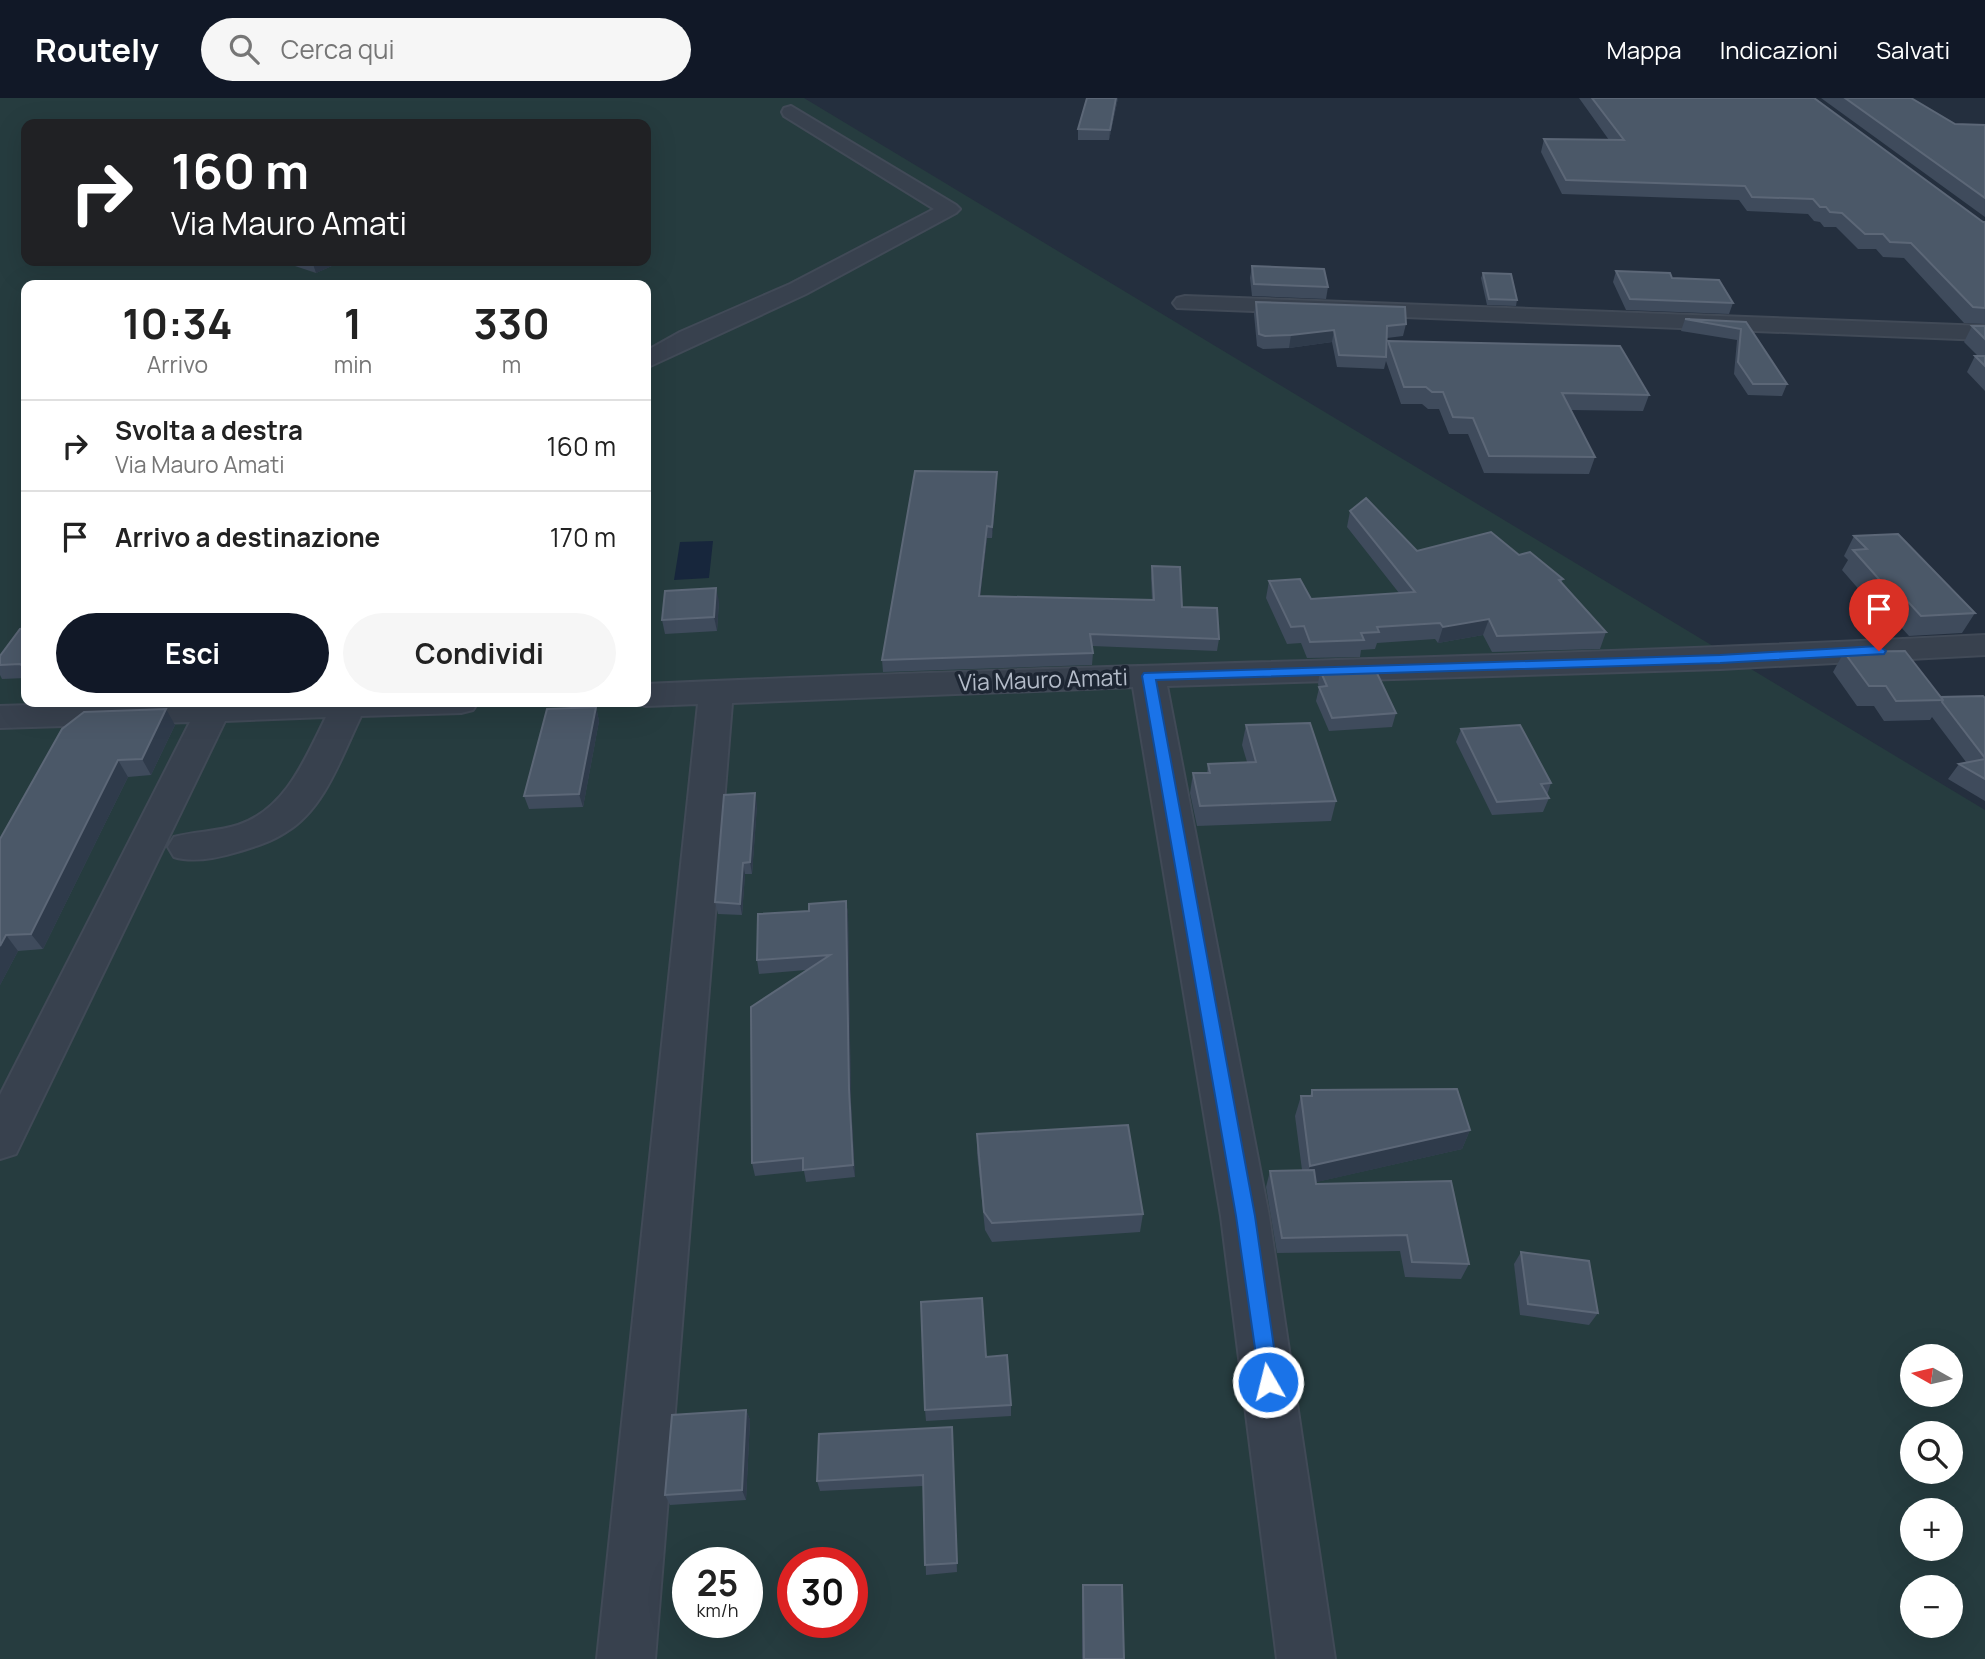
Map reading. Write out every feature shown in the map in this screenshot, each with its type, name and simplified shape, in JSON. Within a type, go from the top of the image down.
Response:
[{"type":"street","points":[[651,358],[689,337],[798,289],[949,209],[791,112]]},
{"type":"street","points":[[1185,303],[1985,333]]},
{"type":"street","name":"Via Mauro Amati","points":[[651,695],[1149,676],[1720,659],[1985,645]]},
{"type":"street","points":[[1149,676],[1245,1216],[1306,1659]]},
{"type":"street","points":[[626,1659],[716,693]]},
{"type":"street","points":[[0,717],[95,708],[213,710],[315,707]]},
{"type":"street","points":[[187,847],[217,844],[249,836],[275,825],[292,811],[305,793],[348,707]]},
{"type":"street","points":[[0,1140],[213,710]]},
{"type":"green space","points":[[0,98],[804,98],[1985,810],[1985,1659],[0,1659]]},
{"type":"water","points":[[713,541],[709,578],[674,580],[680,542]]},
{"type":"building","points":[[1087,98],[1116,98],[1110,130],[1078,129]]},
{"type":"building","points":[[1592,98],[1814,98],[1985,222],[1985,308],[1973,307],[1911,243],[1890,242],[1883,234],[1865,234],[1842,213],[1830,212],[1826,207],[1820,207],[1813,199],[1752,197],[1745,186],[1566,180],[1544,139],[1624,140]]},
{"type":"building","points":[[1845,98],[1911,98],[1955,124],[1985,125],[1985,198]]},
{"type":"building","points":[[1252,266],[1324,269],[1328,287],[1254,284]]},
{"type":"building","points":[[1616,271],[1670,273],[1672,278],[1719,280],[1733,303],[1630,299]]},
{"type":"building","points":[[1483,273],[1511,274],[1517,300],[1489,299]]},
{"type":"building","points":[[1256,302],[1405,307],[1406,324],[1387,326],[1386,357],[1339,355],[1334,330],[1291,335],[1259,334]]},
{"type":"building","points":[[1685,319],[1746,322],[1787,384],[1753,384],[1738,362],[1741,329]]},
{"type":"building","points":[[1972,326],[1985,326],[1985,339]]},
{"type":"building","points":[[1388,341],[1620,346],[1649,395],[1562,393],[1595,457],[1489,456],[1473,418],[1453,417],[1443,392],[1432,392],[1426,387],[1404,387]]},
{"type":"building","points":[[1975,356],[1985,356],[1985,366]]},
{"type":"building","points":[[915,471],[997,472],[992,527],[987,526],[979,596],[1154,600],[1152,566],[1180,567],[1182,607],[1217,608],[1219,639],[1090,634],[1093,653],[882,660]]},
{"type":"building","points":[[1366,498],[1417,551],[1491,532],[1519,555],[1530,552],[1563,579],[1559,580],[1606,632],[1497,636],[1489,619],[1443,627],[1440,623],[1377,627],[1379,632],[1361,633],[1364,640],[1310,642],[1304,626],[1291,627],[1269,581],[1300,579],[1311,599],[1415,592],[1350,511]]},
{"type":"building","points":[[1898,534],[1975,613],[1921,616],[1902,595],[1894,596],[1853,550],[1867,549],[1854,536]]},
{"type":"building","points":[[716,588],[714,617],[662,620],[665,591]]},
{"type":"building","points":[[20,629],[21,665],[0,665],[0,656]]},
{"type":"building","points":[[1905,651],[1943,700],[1896,701],[1886,686],[1869,686],[1844,652]]},
{"type":"building","points":[[1375,669],[1396,713],[1332,718],[1319,687],[1327,686],[1320,670]]},
{"type":"building","points":[[1983,696],[1985,758],[1942,702],[1941,697]]},
{"type":"building","points":[[596,707],[579,794],[524,796],[547,709]]},
{"type":"building","points":[[166,709],[142,759],[118,760],[31,934],[6,935],[0,946],[0,839],[62,729],[84,712]]},
{"type":"building","points":[[1310,723],[1336,801],[1200,806],[1193,773],[1210,773],[1208,764],[1256,762],[1246,725]]},
{"type":"building","points":[[1520,725],[1551,783],[1541,784],[1549,798],[1497,802],[1461,729]]},
{"type":"building","points":[[1985,759],[1985,779],[1959,764]]},
{"type":"building","points":[[755,793],[750,862],[743,863],[740,904],[715,902],[724,795]]},
{"type":"building","points":[[846,901],[853,1165],[803,1170],[803,1158],[752,1163],[751,1007],[830,955],[757,960],[758,914],[809,911],[809,904]]},
{"type":"building","points":[[1457,1089],[1470,1130],[1310,1166],[1301,1096],[1312,1096],[1312,1090]]},
{"type":"building","points":[[1128,1125],[1143,1214],[992,1223],[984,1212],[977,1134]]},
{"type":"building","points":[[1314,1170],[1316,1184],[1451,1181],[1469,1264],[1412,1262],[1407,1235],[1282,1238],[1270,1171]]},
{"type":"building","points":[[1521,1252],[1589,1261],[1598,1313],[1528,1304]]},
{"type":"building","points":[[982,1298],[986,1357],[1007,1355],[1011,1405],[925,1410],[921,1302]]},
{"type":"building","points":[[746,1410],[742,1490],[665,1495],[672,1415]]},
{"type":"building","points":[[952,1427],[957,1563],[925,1565],[923,1475],[817,1481],[819,1434]]},
{"type":"building","points":[[1083,1585],[1122,1585],[1124,1659],[1084,1659]]},
{"type":"route","points":[[1268,1382],[1245,1216],[1149,676],[1720,659],[1879,651]]}]
